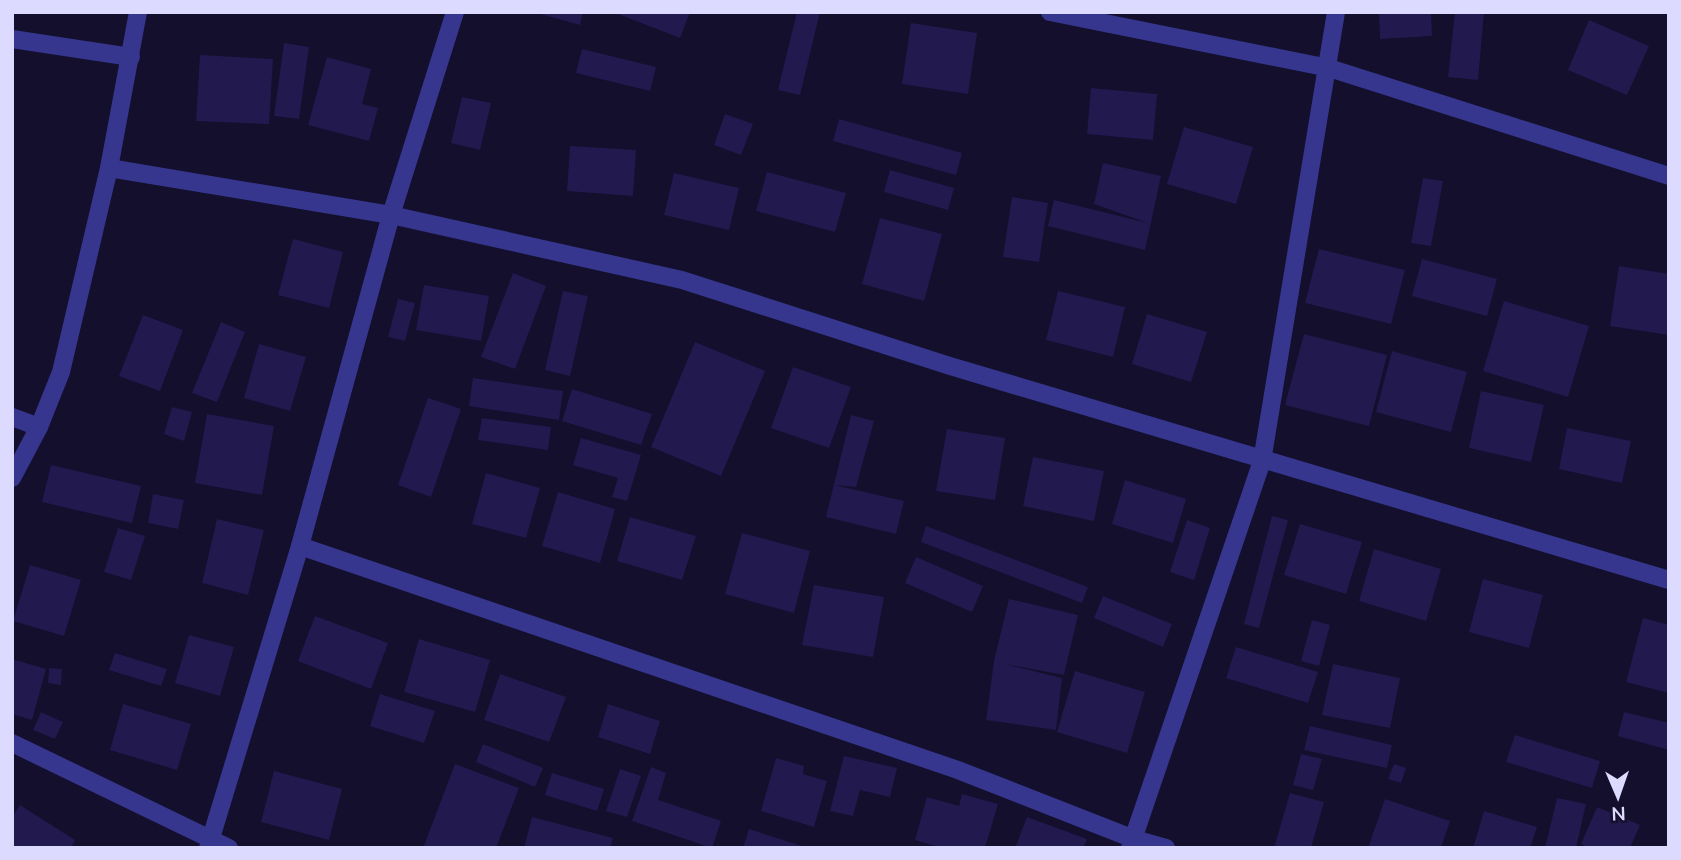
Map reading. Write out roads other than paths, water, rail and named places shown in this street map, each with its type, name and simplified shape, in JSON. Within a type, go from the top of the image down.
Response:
[{"type":"street","points":[[12,478],[39,427],[61,372],[109,168],[138,12]]},
{"type":"street","points":[[209,844],[300,546],[391,215],[455,12]]},
{"type":"street","points":[[1050,12],[1329,68],[1669,176]]},
{"type":"street","points":[[1132,843],[1262,461],[1329,68],[1336,12]]},
{"type":"street","points":[[12,39],[131,57]]},
{"type":"street","points":[[109,168],[391,215],[682,280],[950,366],[1262,461],[1669,580]]},
{"type":"street","points":[[12,416],[39,427]]},
{"type":"street","points":[[300,546],[958,770],[1132,843],[1166,848]]},
{"type":"street","points":[[12,743],[209,844],[229,848]]}]
